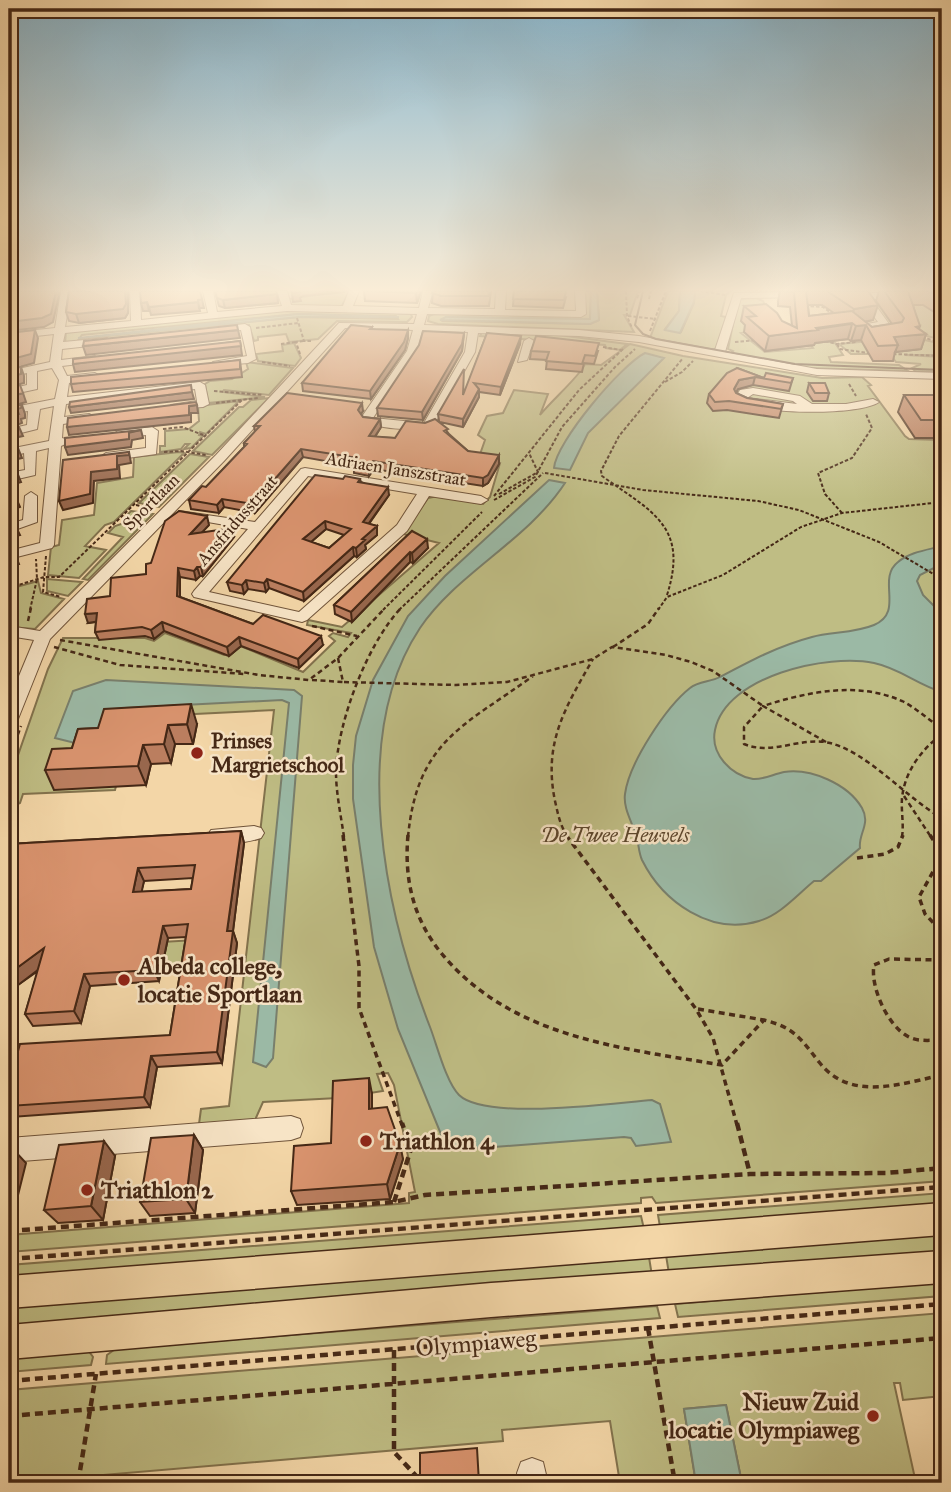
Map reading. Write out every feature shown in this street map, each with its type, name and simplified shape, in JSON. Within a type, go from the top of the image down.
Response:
[{"type":"main road","points":[[9,1292],[942,1219]]},
{"type":"main road","name":"Olympiaweg","points":[[9,1342],[491,1300],[942,1267]]},
{"type":"street","points":[[9,374],[55,363],[81,361]]},
{"type":"street","points":[[209,365],[243,361]]},
{"type":"street","name":"Sportlaan","points":[[9,719],[41,642],[78,601],[281,396],[310,361]]},
{"type":"street","points":[[404,361],[397,376],[367,418],[370,421],[422,428],[429,425],[465,361]]},
{"type":"street","points":[[751,361],[817,372],[942,376]]},
{"type":"street","points":[[9,555],[42,547],[51,491],[60,463],[56,442],[57,421],[64,380],[55,363]]},
{"type":"street","points":[[9,392],[33,387],[32,370]]},
{"type":"street","points":[[64,380],[104,375]]},
{"type":"street","points":[[9,411],[61,400],[200,385],[202,398],[163,409]]},
{"type":"street","points":[[803,406],[832,409],[867,404]]},
{"type":"street","points":[[362,405],[376,406]]},
{"type":"street","points":[[9,432],[33,427],[34,406]]},
{"type":"street","points":[[57,421],[97,416]]},
{"type":"street","points":[[91,459],[152,451],[152,431],[111,435]]},
{"type":"street","points":[[9,453],[83,439]]},
{"type":"street","points":[[9,477],[31,472],[30,448]]},
{"type":"street","name":"Adriaen Janszstraat","points":[[306,472],[425,491],[486,504]]},
{"type":"street","name":"Ansfridusstraat","points":[[302,617],[198,594],[306,472]]},
{"type":"street","points":[[9,528],[30,522],[25,497],[51,491]]},
{"type":"street","points":[[302,617],[402,528],[425,491]]},
{"type":"street","points":[[167,511],[257,526]]},
{"type":"street","points":[[9,631],[25,634],[41,642]]},
{"type":"street","points":[[200,836],[254,833]]},
{"type":"street","points":[[9,1150],[291,1128]]},
{"type":"path","points":[[252,361],[304,368]]},
{"type":"path","points":[[498,495],[579,390],[607,361]]},
{"type":"path","points":[[486,504],[535,477],[562,427],[621,361]]},
{"type":"path","points":[[41,642],[120,665],[358,683],[477,685],[533,677],[593,659],[648,624],[667,597],[675,568],[675,553],[668,535],[655,515],[602,476],[601,471],[619,436],[681,361]]},
{"type":"path","points":[[842,513],[825,494],[818,473],[852,458],[872,428],[867,404],[846,379]]},
{"type":"path","points":[[202,398],[223,390],[281,396]]},
{"type":"path","points":[[202,398],[242,400],[281,396]]},
{"type":"path","points":[[9,588],[44,577],[59,576],[242,400]]},
{"type":"path","points":[[152,431],[182,427],[206,436]]},
{"type":"path","points":[[152,451],[189,452],[220,458]]},
{"type":"path","points":[[529,453],[538,472]]},
{"type":"path","points":[[309,680],[338,658],[486,504],[538,472],[615,486],[758,501],[799,510],[899,553],[942,579]]},
{"type":"path","points":[[394,1202],[411,1149],[359,1008],[359,966],[338,802],[338,743],[344,714],[358,683],[398,611],[543,473]]},
{"type":"path","points":[[667,597],[723,575],[783,536],[822,518],[842,513],[942,502]]},
{"type":"path","points":[[42,547],[43,592],[78,601]]},
{"type":"path","points":[[25,634],[42,547]]},
{"type":"path","points":[[302,617],[302,624],[357,636]]},
{"type":"path","points":[[41,642],[259,675]]},
{"type":"path","points":[[612,648],[666,655],[713,671],[763,706],[852,754],[902,793],[942,818]]},
{"type":"path","points":[[338,658],[343,682]]},
{"type":"path","points":[[593,659],[563,712],[550,761],[553,793],[562,829],[696,1009],[713,1038],[750,1174]]},
{"type":"path","points":[[533,677],[452,734],[429,762],[419,782],[410,812],[407,855],[410,893],[419,916],[453,967],[478,990],[515,1014],[583,1040],[722,1065],[732,1058],[748,1035],[764,1020]]},
{"type":"path","points":[[829,743],[797,742],[763,750],[744,744],[741,732],[746,722],[763,706],[791,696],[861,690],[904,702],[942,729]]},
{"type":"path","points":[[857,858],[885,853],[898,847],[904,833],[902,793],[905,779],[918,758],[942,734]]},
{"type":"path","points":[[902,793],[941,852],[939,868],[924,884],[919,897],[925,914],[942,932]]},
{"type":"path","points":[[942,960],[917,962],[886,959],[874,965],[870,978],[881,1001],[905,1036],[917,1040],[942,1040]]},
{"type":"path","points":[[696,1009],[786,1026],[835,1078],[856,1087],[879,1087],[942,1075]]},
{"type":"path","points":[[9,1231],[394,1202],[425,1195],[750,1174],[886,1173],[942,1168]]},
{"type":"path","points":[[9,1259],[942,1187]]},
{"type":"path","name":"Olympiaweg","points":[[9,1381],[942,1304]]},
{"type":"path","points":[[648,1328],[675,1483]]},
{"type":"path","points":[[9,1416],[942,1338]]},
{"type":"path","points":[[394,1350],[394,1451],[419,1479],[419,1483]]},
{"type":"path","points":[[78,1483],[96,1374]]},
{"type":"green space","points":[[258,361],[299,361],[295,366]]},
{"type":"green space","name":"De Twee Heuvels","points":[[607,361],[712,361],[822,378],[862,377],[871,385],[868,386],[905,436],[909,439],[942,440],[942,1181],[656,1203],[652,1197],[641,1198],[641,1203],[9,1252],[9,1235],[409,1203],[409,1193],[415,1192],[394,1085],[388,1073],[377,1074],[383,1091],[338,1098],[263,1102],[255,1120],[199,1124],[201,1109],[229,1106],[274,710],[134,717],[115,790],[23,794],[20,803],[9,808],[9,781],[48,669],[63,638],[145,638],[154,641],[165,633],[224,655],[238,645],[303,672],[335,641],[329,636],[333,633],[348,637],[351,633],[307,625],[308,620],[342,627],[439,543],[403,534],[428,498],[438,496],[483,504],[490,497],[500,463],[478,460],[485,440],[478,435],[487,416],[503,413],[514,390],[548,394],[540,415],[585,364],[601,365]]},
{"type":"green space","points":[[767,361],[830,361],[899,365],[908,371],[808,368]]},
{"type":"green space","points":[[942,361],[942,372],[915,371],[912,368],[921,364],[896,362]]},
{"type":"green space","points":[[246,362],[293,368],[269,395],[223,392],[265,397],[208,403],[205,384],[232,379],[248,369]]},
{"type":"green space","points":[[269,398],[212,455],[193,451],[239,407],[251,400]]},
{"type":"green space","points":[[239,401],[206,434],[200,432],[199,435],[203,436],[191,448],[184,449],[189,444],[185,444],[181,449],[160,452],[160,446],[165,446],[165,431],[189,429],[199,421],[198,406]]},
{"type":"green space","points":[[184,453],[114,522],[105,525],[85,546],[106,550],[79,578],[48,575],[51,547],[59,545],[62,520],[94,515],[97,483],[133,477],[134,457]]},
{"type":"green space","points":[[190,454],[209,457],[159,507],[139,503]]},
{"type":"green space","points":[[131,511],[153,514],[88,580],[83,579],[123,537],[108,533],[115,526],[130,521],[129,517],[123,519]]},
{"type":"green space","points":[[47,579],[82,582],[68,596],[47,591]]},
{"type":"green space","points":[[38,581],[41,593],[64,599],[35,629],[9,627],[9,589]]},
{"type":"green space","points":[[229,938],[227,962],[121,968],[128,944]]},
{"type":"green space","points":[[942,1193],[942,1206],[660,1227],[658,1215]]},
{"type":"green space","points":[[641,1216],[644,1229],[9,1277],[9,1265]]},
{"type":"green space","points":[[942,1228],[942,1259],[670,1280],[665,1249]]},
{"type":"green space","points":[[648,1251],[653,1282],[9,1333],[9,1301]]},
{"type":"green space","points":[[942,1282],[942,1296],[678,1317],[675,1304]]},
{"type":"green space","points":[[657,1306],[660,1318],[106,1364],[107,1355],[122,1344],[127,1348]]},
{"type":"green space","points":[[942,1313],[942,1396],[903,1400],[900,1383],[894,1383],[916,1483],[742,1483],[726,1405],[684,1409],[696,1483],[620,1483],[610,1421],[502,1430],[503,1441],[9,1483],[9,1390]]},
{"type":"green space","points":[[85,1346],[93,1357],[91,1365],[9,1372],[9,1358],[62,1354]]},
{"type":"shaded area","points":[[633,361],[661,361],[588,433],[570,470],[554,468],[577,423]]},
{"type":"shaded area","points":[[549,480],[565,483],[532,522],[435,608],[420,628],[398,672],[385,721],[379,773],[381,826],[388,880],[414,982],[446,1073],[459,1095],[473,1103],[522,1109],[652,1100],[660,1104],[671,1142],[636,1146],[631,1138],[624,1137],[455,1150],[445,1144],[398,1029],[374,947],[353,799],[356,736],[373,680],[408,616],[445,576]]},
{"type":"shaded area","points":[[942,546],[942,564],[920,575],[917,581],[923,595],[942,614],[942,692],[874,663],[831,662],[806,666],[758,682],[738,695],[723,711],[715,730],[714,739],[719,755],[730,768],[745,777],[757,779],[795,771],[828,779],[848,792],[856,799],[864,814],[865,824],[860,848],[821,881],[814,881],[781,909],[759,921],[723,924],[690,912],[676,902],[662,889],[642,860],[625,799],[633,767],[670,708],[690,688],[716,679],[764,654],[819,635],[859,630],[874,625],[888,612],[889,577],[898,562],[919,552]]},
{"type":"shaded area","points":[[106,680],[294,690],[302,696],[273,1058],[266,1067],[253,1062],[289,703],[282,700],[125,708],[83,745],[55,738],[73,691]]},
{"type":"shaded area","points":[[726,1405],[742,1483],[696,1483],[684,1409]]},
{"type":"building","points":[[73,361],[104,361],[73,364]]},
{"type":"building","points":[[240,361],[240,369],[71,384],[71,377]]},
{"type":"building","points":[[321,361],[391,361],[370,391],[302,383]]},
{"type":"building","points":[[409,361],[452,361],[422,412],[377,408]]},
{"type":"building","points":[[476,361],[511,361],[501,387],[474,383],[479,389],[463,419],[438,414],[464,369],[463,395]]},
{"type":"building","points":[[546,361],[583,361],[582,364]]},
{"type":"building","points":[[21,367],[21,374],[9,377],[9,369]]},
{"type":"building","points":[[737,368],[764,378],[766,373],[793,378],[791,383],[755,377],[739,380],[734,389],[736,393],[747,398],[783,404],[781,409],[729,401],[715,402],[709,394],[727,373]]},
{"type":"building","points":[[809,383],[825,383],[829,393],[815,393]]},
{"type":"building","points":[[20,385],[23,393],[9,397],[9,387]]},
{"type":"building","points":[[191,385],[192,392],[69,407],[70,402]]},
{"type":"building","points":[[287,393],[362,403],[358,410],[363,417],[380,419],[369,436],[395,438],[406,421],[425,423],[435,419],[448,429],[444,431],[468,451],[499,455],[488,475],[483,478],[373,461],[369,467],[353,465],[358,458],[301,449],[253,504],[222,499],[217,505],[189,500],[202,486],[206,487],[247,444],[244,443],[260,426],[254,426]]},
{"type":"building","points":[[904,395],[942,395],[942,420],[921,420]]},
{"type":"building","points":[[196,402],[197,405],[189,406],[189,415],[67,427],[68,418]]},
{"type":"building","points":[[22,405],[17,409],[19,414],[9,417],[9,406]]},
{"type":"building","points":[[141,430],[129,432],[129,439],[65,447],[65,438]]},
{"type":"building","points":[[129,452],[129,455],[117,456],[117,469],[91,472],[90,494],[59,501],[63,460]]},
{"type":"building","points":[[17,472],[10,474],[13,483],[9,485],[9,473]]},
{"type":"building","points":[[315,475],[343,479],[345,476],[360,479],[358,482],[388,487],[363,522],[377,526],[362,539],[365,540],[356,548],[353,547],[303,592],[267,579],[264,583],[246,580],[242,585],[227,582]],"holes":[[[325,521],[351,529],[329,548],[303,539]]]},
{"type":"building","points":[[179,511],[207,516],[190,534],[233,528],[201,567],[194,571],[178,568],[177,596],[253,624],[263,615],[321,636],[298,659],[239,637],[227,647],[162,622],[151,630],[142,627],[95,632],[97,613],[85,614],[87,599],[110,596],[111,578],[146,574],[146,564],[151,563],[165,521]]},
{"type":"building","points":[[412,531],[427,539],[410,552],[351,612],[334,605]]},
{"type":"building","points":[[191,704],[187,724],[168,725],[164,744],[143,745],[138,766],[45,770],[52,749],[72,748],[78,729],[98,728],[104,709]]},
{"type":"building","name":"Albeda college, locatie Sportlaan","points":[[241,831],[227,931],[233,931],[217,1052],[151,1056],[144,1097],[9,1106],[9,1083],[20,1044],[170,1035],[188,924],[163,926],[154,970],[84,974],[74,1011],[25,1014],[44,948],[10,973],[9,977],[9,844]],"holes":[[[195,865],[191,889],[133,892],[138,868]]]},
{"type":"building","name":"Triathlon 4","points":[[369,1078],[369,1109],[387,1107],[400,1144],[387,1184],[291,1191],[294,1146],[331,1143],[333,1081]]},
{"type":"building","points":[[194,1135],[186,1199],[140,1202],[151,1138]]},
{"type":"building","points":[[104,1141],[91,1206],[44,1210],[59,1145]]},
{"type":"building","points":[[477,1448],[479,1483],[420,1483],[420,1453]]},
{"type":"building","points":[[151,1477],[150,1483],[91,1483],[91,1482]]},
{"type":"tram line","points":[[776,361],[795,364],[942,370]]},
{"type":"place","name":"Prinses Margrietschool","points":[[197,753]]},
{"type":"place","name":"Albeda college, locatie Sportlaan","points":[[124,980]]},
{"type":"place","name":"Triathlon 4","points":[[366,1141]]},
{"type":"place","name":"Triathlon 2","points":[[87,1190]]},
{"type":"place","name":"Nieuw Zuid locatie Olympiaweg","points":[[873,1416]]}]
